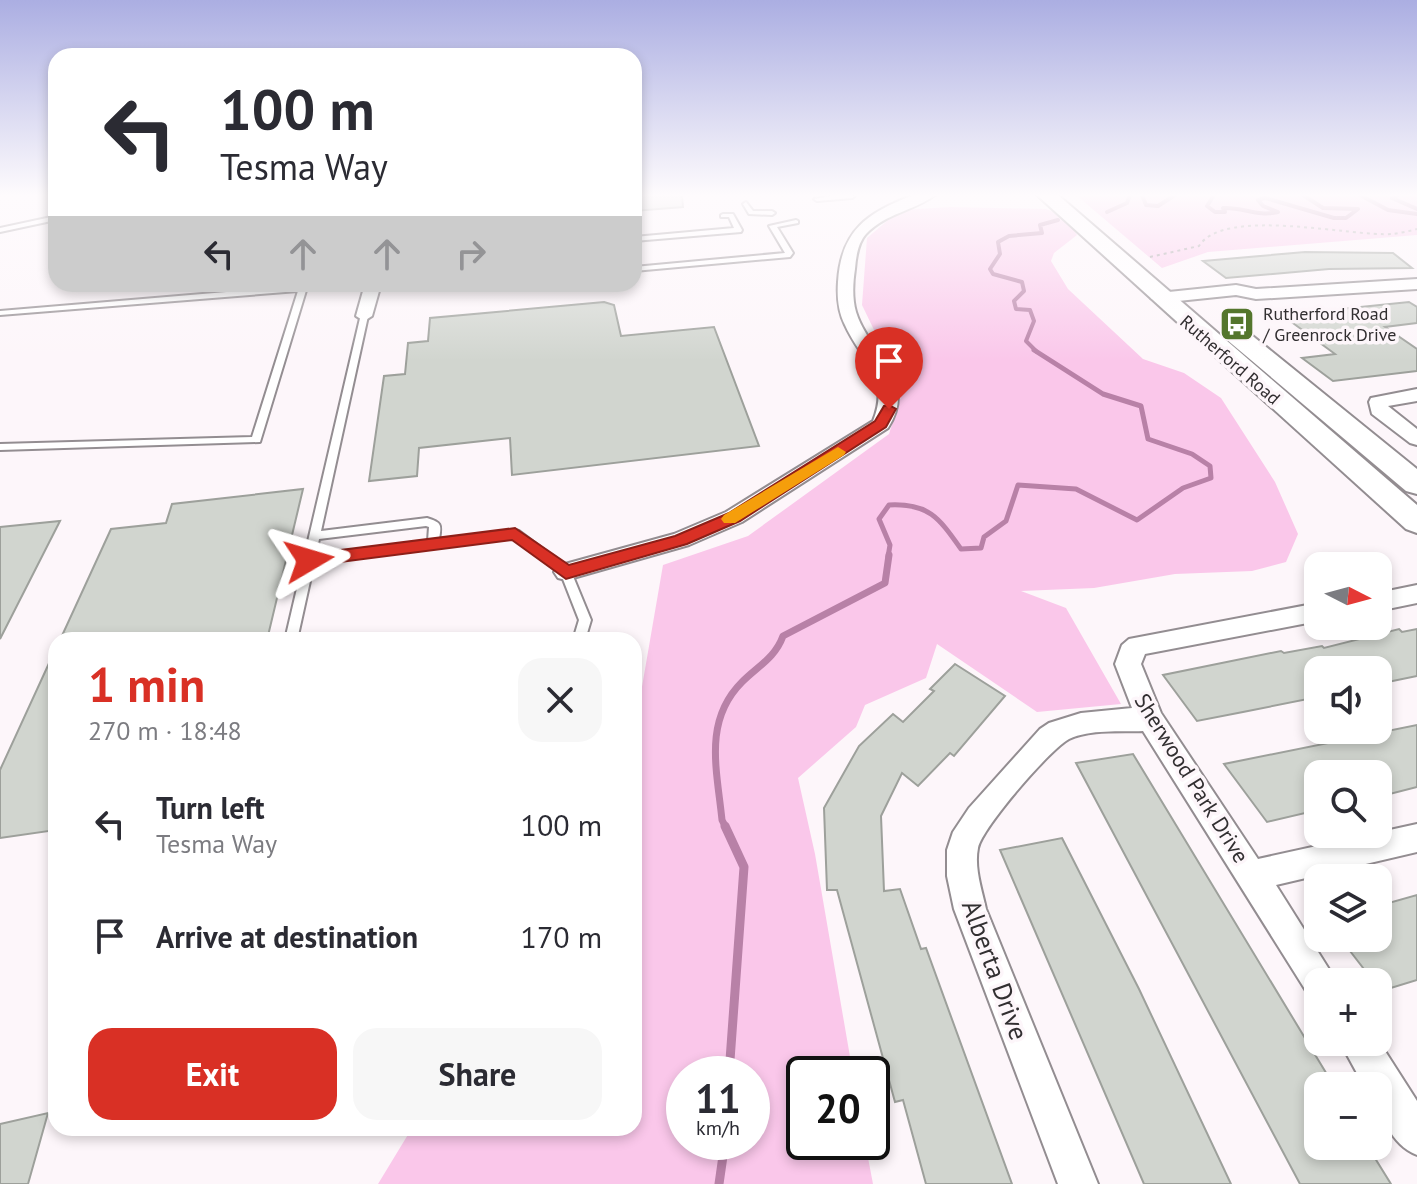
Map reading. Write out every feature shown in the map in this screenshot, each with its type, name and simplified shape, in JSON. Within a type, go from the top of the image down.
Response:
[{"type":"main road","name":"Rutherford Road","points":[[1115,250],[1417,484]]},
{"type":"main road","name":"Rutherford Road","points":[[1126,250],[1417,522]]},
{"type":"street","points":[[566,572],[681,540],[734,517],[881,424],[889,409],[890,386],[848,314],[846,275],[852,250]]},
{"type":"street","points":[[1180,302],[1251,302],[1256,294],[1417,284]]},
{"type":"street","points":[[364,316],[371,292]]},
{"type":"street","points":[[1417,395],[1378,402],[1379,410],[1417,439]]},
{"type":"street","points":[[1392,599],[1417,594]]},
{"type":"street","name":"Sherwood Park Drive","points":[[1304,615],[1138,646],[1131,652],[1128,664],[1150,719],[1311,968]]},
{"type":"street","name":"Alberta Drive","points":[[1078,1184],[970,909],[962,867],[963,842],[1040,744],[1058,732],[1084,723],[1150,719]]},
{"type":"street","points":[[1253,875],[1417,838]]},
{"type":"street","points":[[1367,1056],[1417,1136]]},
{"type":"lane","points":[[642,268],[787,255],[787,250]]},
{"type":"lane","points":[[0,313],[236,292]]},
{"type":"lane","points":[[0,447],[256,440],[302,292]]},
{"type":"lane","points":[[293,632],[364,316]]},
{"type":"lane","points":[[315,536],[427,522],[435,525],[433,544]]},
{"type":"lane","points":[[309,560],[515,534],[566,572],[585,620],[581,632]]},
{"type":"path","points":[[1150,257],[1180,250]]},
{"type":"shaded area","points":[[866,250],[1058,250],[1051,261],[1068,289],[1143,359],[1184,373],[1221,398],[1275,482],[1298,534],[1286,562],[1252,571],[1175,574],[1094,588],[1021,591],[1066,608],[1121,704],[1037,712],[937,644],[926,678],[865,705],[856,727],[798,778],[815,854],[850,1056],[786,1056],[786,1160],[868,1160],[873,1184],[378,1184],[407,1136],[642,1136],[642,687],[663,565],[748,536],[889,434],[903,390],[862,305]]},
{"type":"shaded area","points":[[1141,250],[1229,250],[1208,252],[1162,268]]},
{"type":"building","points":[[1305,252],[1393,253],[1412,268],[1329,269],[1226,278],[1203,261]]},
{"type":"building","points":[[604,302],[614,305],[621,336],[714,327],[759,446],[512,475],[510,438],[419,448],[417,476],[369,481],[384,376],[405,374],[408,343],[428,341],[430,318]]},
{"type":"building","points":[[1409,302],[1417,307],[1417,323],[1385,327],[1417,349],[1417,371],[1333,381],[1302,358],[1335,354],[1282,315]]},
{"type":"building","points":[[303,489],[269,632],[64,632],[111,529],[166,523],[172,504]]},
{"type":"building","points":[[60,521],[0,639],[0,527]]},
{"type":"building","points":[[1417,629],[1417,676],[1392,681],[1392,656],[1304,656],[1304,700],[1197,721],[1163,675],[1281,651],[1324,648],[1356,640],[1392,640],[1392,631]]},
{"type":"building","points":[[955,664],[1005,696],[954,756],[950,753],[918,786],[902,773],[881,816],[884,891],[900,889],[921,949],[926,948],[1012,1184],[926,1184],[903,1100],[895,1102],[890,1084],[890,1056],[882,1056],[837,890],[827,890],[824,808],[859,746],[893,714],[903,722],[934,691],[930,689]]},
{"type":"building","points":[[48,665],[48,831],[0,838],[0,770]]},
{"type":"building","points":[[1417,725],[1417,787],[1392,793],[1392,760],[1304,760],[1304,813],[1267,822],[1224,764],[1323,744],[1392,744],[1392,730]]},
{"type":"building","points":[[1133,754],[1304,1036],[1304,1056],[1316,1056],[1326,1072],[1304,1072],[1304,1160],[1376,1160],[1391,1184],[1300,1184],[1076,763]]},
{"type":"building","points":[[1062,838],[1139,989],[1231,1184],[1144,1184],[1000,850]]},
{"type":"building","points":[[1417,895],[1417,980],[1392,988],[1392,968],[1363,968],[1351,952],[1392,952],[1392,902]]},
{"type":"building","points":[[48,1113],[28,1184],[0,1184],[0,1124]]},
{"type":"waterway","points":[[999,250],[990,269],[993,274],[1022,282],[1024,291],[1014,301],[1016,309],[1030,310],[1034,321],[1026,341],[1037,352]]},
{"type":"waterway","points":[[888,557],[890,545],[879,519],[889,505],[924,510],[939,521],[961,549],[981,548],[984,537],[1006,521],[1018,485],[1076,489],[1137,520],[1183,488],[1211,478],[1210,466],[1192,454],[1148,439],[1141,406],[1103,394],[1037,352]]},
{"type":"waterway","points":[[725,826],[716,747],[717,730],[730,697],[771,656],[783,636],[885,583],[889,555]]},
{"type":"waterway","points":[[725,826],[744,867],[730,1056]]},
{"type":"waterway","points":[[719,1184],[722,1160]]},
{"type":"slow traffic","points":[[730,519],[838,452]]},
{"type":"place","name":"Rutherford Road / Greenrock Drive","points":[[1237,324]]},
{"type":"route","points":[[309,560],[515,534],[566,572],[681,540],[734,517],[881,424],[889,409]]}]
